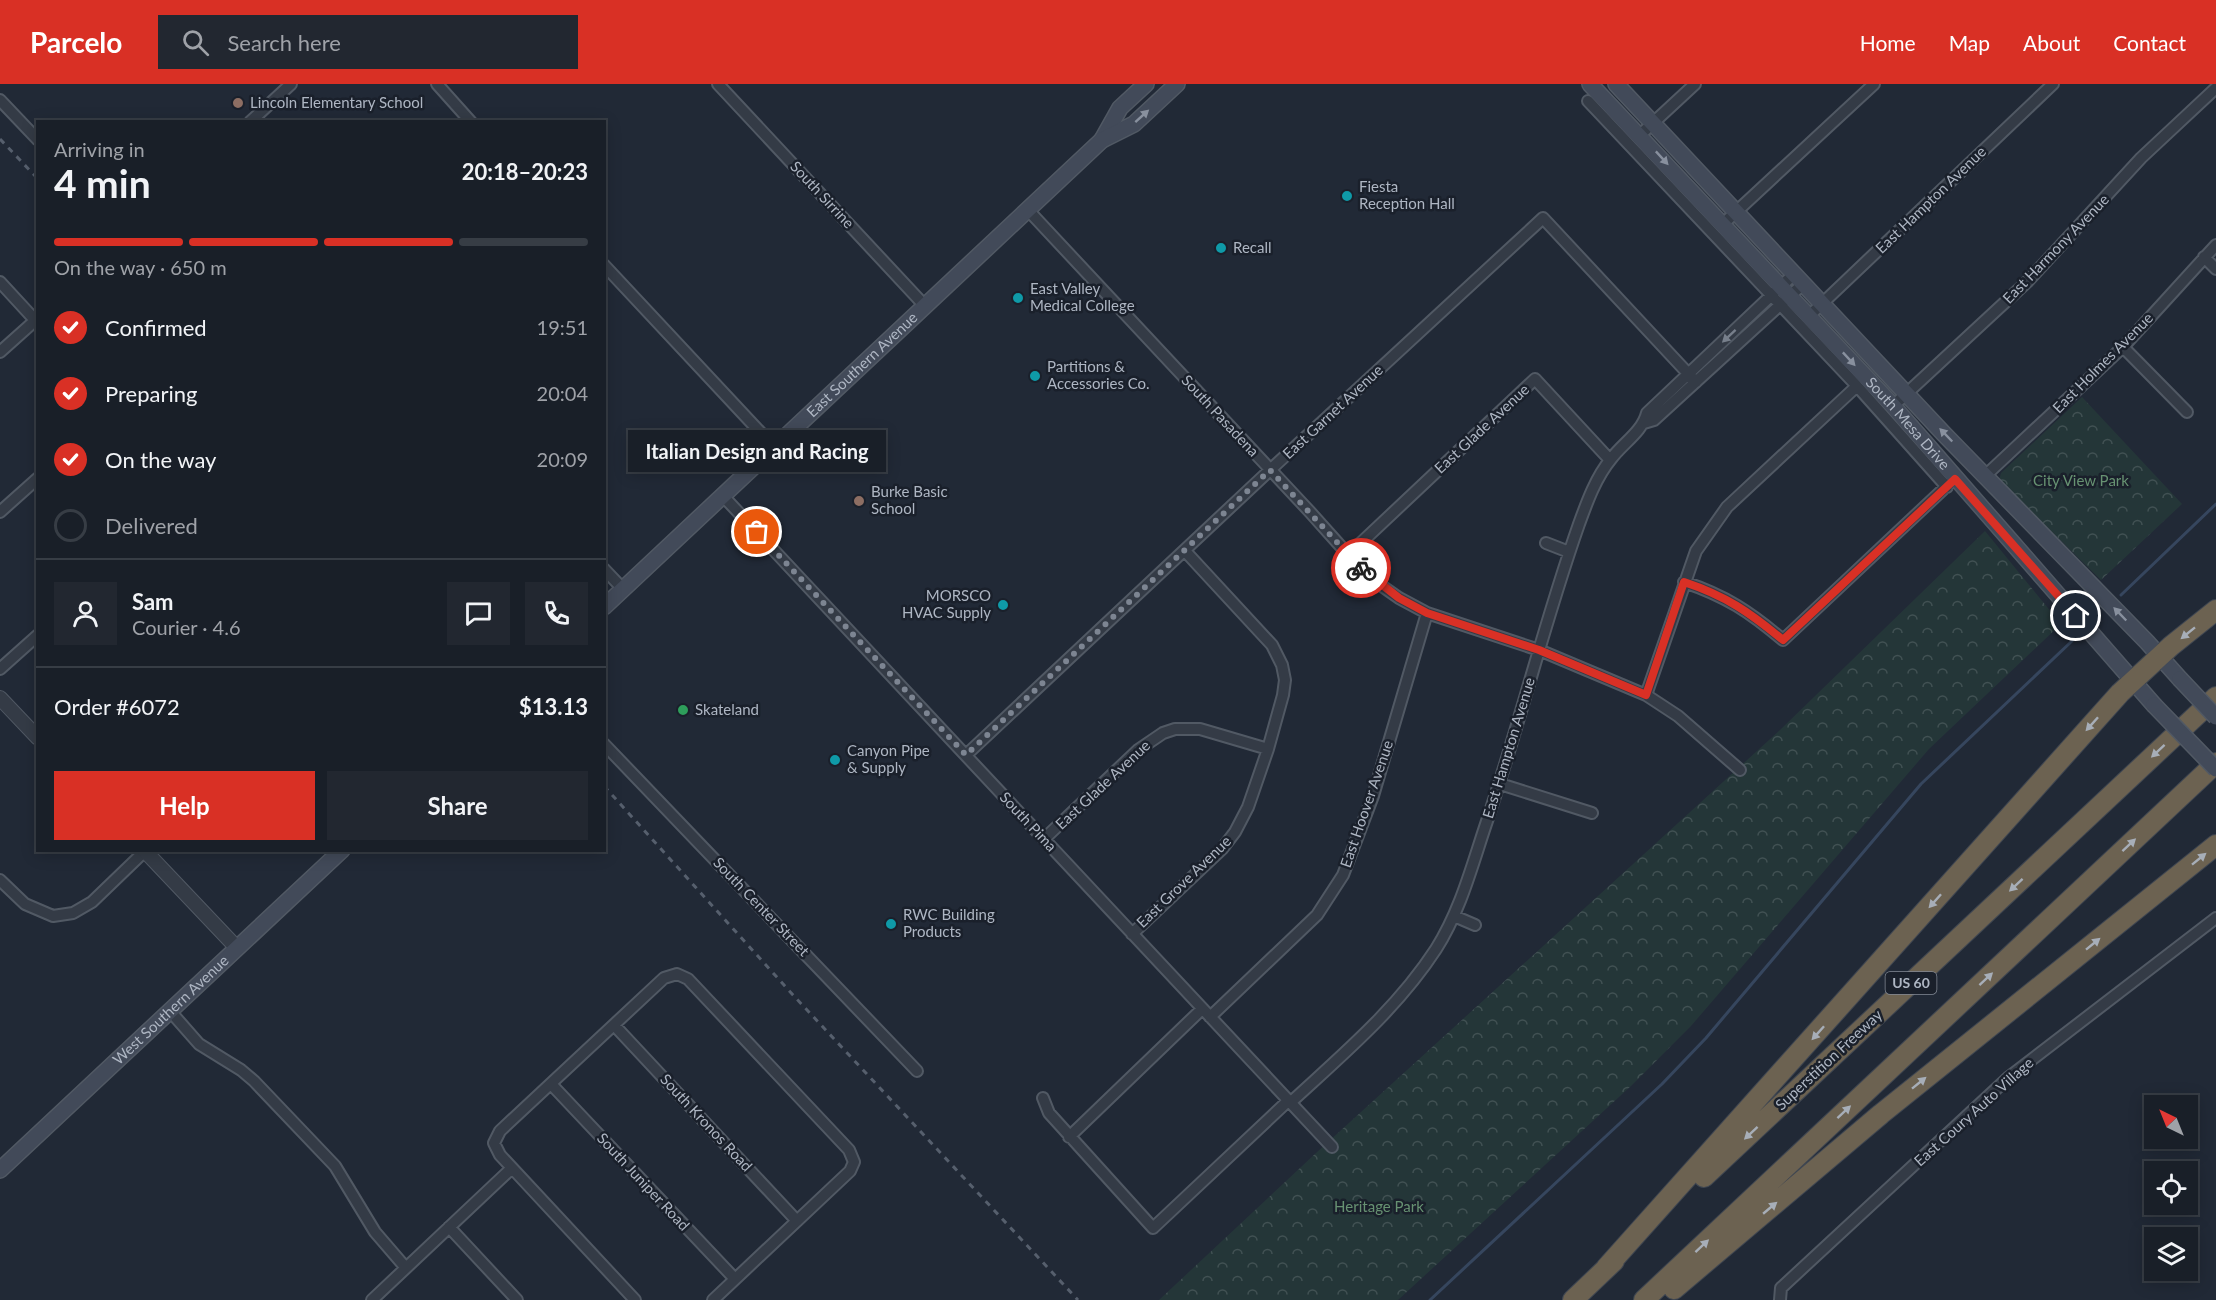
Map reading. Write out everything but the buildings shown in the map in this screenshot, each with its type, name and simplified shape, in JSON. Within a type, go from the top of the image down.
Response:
[{"type":"highway","points":[[1606,1268],[2120,693],[2216,610]]},
{"type":"highway","name":"Superstition Freeway","points":[[1573,1300],[2216,697]]},
{"type":"highway","points":[[1644,1300],[2216,763]]},
{"type":"highway","points":[[1661,1300],[1891,1106],[2216,845]]},
{"type":"main road","name":"East Southern Avenue","points":[[1102,140],[1120,108],[1146,84]]},
{"type":"main road","name":"South Mesa Drive","points":[[1590,84],[1723,224],[1781,295],[1809,316],[1893,406],[1951,483],[2216,770]]},
{"type":"main road","name":"South Mesa Drive","points":[[1616,84],[1907,394],[2161,656],[2180,680],[2216,717]]},
{"type":"main road","name":"East Southern Avenue","points":[[623,589],[724,497],[1102,140],[1134,124],[1175,85]]},
{"type":"main road","points":[[606,605],[623,589]]},
{"type":"main road","name":"West Southern Avenue","points":[[0,1170],[340,852]]},
{"type":"street","points":[[252,120],[291,84]]},
{"type":"street","points":[[437,84],[469,120]]},
{"type":"street","name":"South Sirrine","points":[[718,84],[925,306]]},
{"type":"street","points":[[1640,135],[1695,84]]},
{"type":"street","points":[[1723,224],[1874,84]]},
{"type":"street","name":"East Hampton Avenue","points":[[1809,316],[2053,84]]},
{"type":"street","name":"East Harmony Avenue","points":[[1893,406],[2028,281],[2141,158],[2216,88]]},
{"type":"street","points":[[0,100],[36,139]]},
{"type":"street","name":"South Mesa Drive","points":[[1588,101],[1781,295],[1857,387],[1951,483]]},
{"type":"street","name":"South Pasadena","points":[[1028,210],[1348,555],[1379,584],[1427,613],[1539,650],[1646,695],[1678,716],[1740,770]]},
{"type":"street","name":"East Garnet Avenue","points":[[966,755],[1543,218],[1692,378]]},
{"type":"street","name":"East Holmes Avenue","points":[[1985,476],[2123,347],[2216,245]]},
{"type":"street","points":[[2204,257],[2216,269]]},
{"type":"street","points":[[606,267],[775,448]]},
{"type":"street","name":"East Hampton Avenue","points":[[1069,1137],[1153,1228],[1365,1034],[1402,995],[1437,947],[1454,916],[1465,889],[1500,784],[1569,552],[1588,499],[1610,460],[1644,423],[1647,413],[1692,378],[1798,279]]},
{"type":"street","points":[[0,282],[36,319],[0,352]]},
{"type":"street","points":[[2123,347],[2187,412]]},
{"type":"street","name":"East Glade Avenue","points":[[1348,555],[1535,379],[1610,460]]},
{"type":"street","points":[[1646,695],[1696,551],[1727,507],[1857,387]]},
{"type":"street","points":[[0,512],[36,480]]},
{"type":"street","points":[[1684,582],[1724,597],[1756,617],[1783,640],[1951,483]]},
{"type":"street","name":"South Pima","points":[[724,497],[1332,1147]]},
{"type":"street","points":[[1546,543],[1569,552]]},
{"type":"street","name":"East Grove Avenue","points":[[1132,934],[1222,849],[1235,832],[1248,807],[1283,695],[1285,680],[1279,656],[1264,635],[1185,551]]},
{"type":"street","points":[[606,571],[623,589]]},
{"type":"street","name":"East Hoover Avenue","points":[[1069,1137],[1317,915],[1343,875],[1373,796],[1427,613]]},
{"type":"street","points":[[0,669],[36,637]]},
{"type":"street","points":[[0,698],[36,736]]},
{"type":"street","name":"East Glade Avenue","points":[[1044,839],[1138,750],[1163,733],[1186,728],[1200,729],[1268,749]]},
{"type":"street","name":"South Center Street","points":[[606,746],[917,1071]]},
{"type":"street","points":[[1500,784],[1592,813]]},
{"type":"street","points":[[0,880],[25,904],[53,916],[73,913],[92,902],[144,852]]},
{"type":"street","points":[[146,852],[237,948]]},
{"type":"street","points":[[53,916],[54,928]]},
{"type":"street","points":[[1454,916],[1475,925]]},
{"type":"street","name":"East Coury Auto Village","points":[[1780,1300],[1781,1288],[2008,1077],[2216,918]]},
{"type":"street","points":[[635,1300],[500,1155],[494,1143],[500,1131],[664,978],[676,974],[688,979],[849,1150],[854,1162],[850,1171],[713,1300]]},
{"type":"street","points":[[170,1011],[200,1044],[254,1081],[335,1166],[375,1232],[406,1268]]},
{"type":"street","name":"South Kronos Road","points":[[614,1025],[797,1221]]},
{"type":"street","name":"South Juniper Road","points":[[551,1084],[735,1279]]},
{"type":"street","points":[[1043,1098],[1049,1113],[1069,1137]]},
{"type":"street","points":[[372,1300],[512,1168]]},
{"type":"street","points":[[449,1227],[517,1300]]},
{"type":"green space","name":"City View Park","points":[[2082,397],[2182,504],[2101,580],[1999,480],[2001,473]]},
{"type":"green space","name":"Heritage Park","points":[[1985,531],[2061,624],[1929,749],[1691,1026],[1631,1086],[1398,1300],[1159,1300],[1316,1153],[1780,730]]},
{"type":"waterway","points":[[2121,595],[2216,504]]},
{"type":"waterway","points":[[1430,1300],[1662,1084],[1706,1038],[1921,784],[2072,641]]},
{"type":"railway","points":[[0,139],[36,177]]},
{"type":"railway","points":[[606,788],[793,995],[1078,1300]]},
{"type":"way so far","points":[[757,532],[966,755],[1270,470],[1361,568]]},
{"type":"place","name":"Lincoln Elementary School","points":[[238,103]]},
{"type":"place","name":"Fiesta Reception Hall","points":[[1347,196]]},
{"type":"place","name":"Recall","points":[[1221,248]]},
{"type":"place","name":"East Valley Medical College","points":[[1018,298]]},
{"type":"place","name":"Partitions & Accessories Co.","points":[[1035,376]]},
{"type":"place","name":"Burke Basic School","points":[[859,501]]},
{"type":"place","name":"Italian Design and Racing","points":[[757,532]]},
{"type":"place","name":"MORSCO HVAC Supply","points":[[1003,605]]},
{"type":"place","name":"Skateland","points":[[683,710]]},
{"type":"place","name":"Canyon Pipe & Supply","points":[[835,760]]},
{"type":"place","name":"RWC Building Products","points":[[891,924]]},
{"type":"route","points":[[1361,568],[1399,598],[1427,613],[1539,650],[1646,695],[1684,582],[1724,597],[1756,617],[1783,640],[1955,479],[2076,616]]}]
